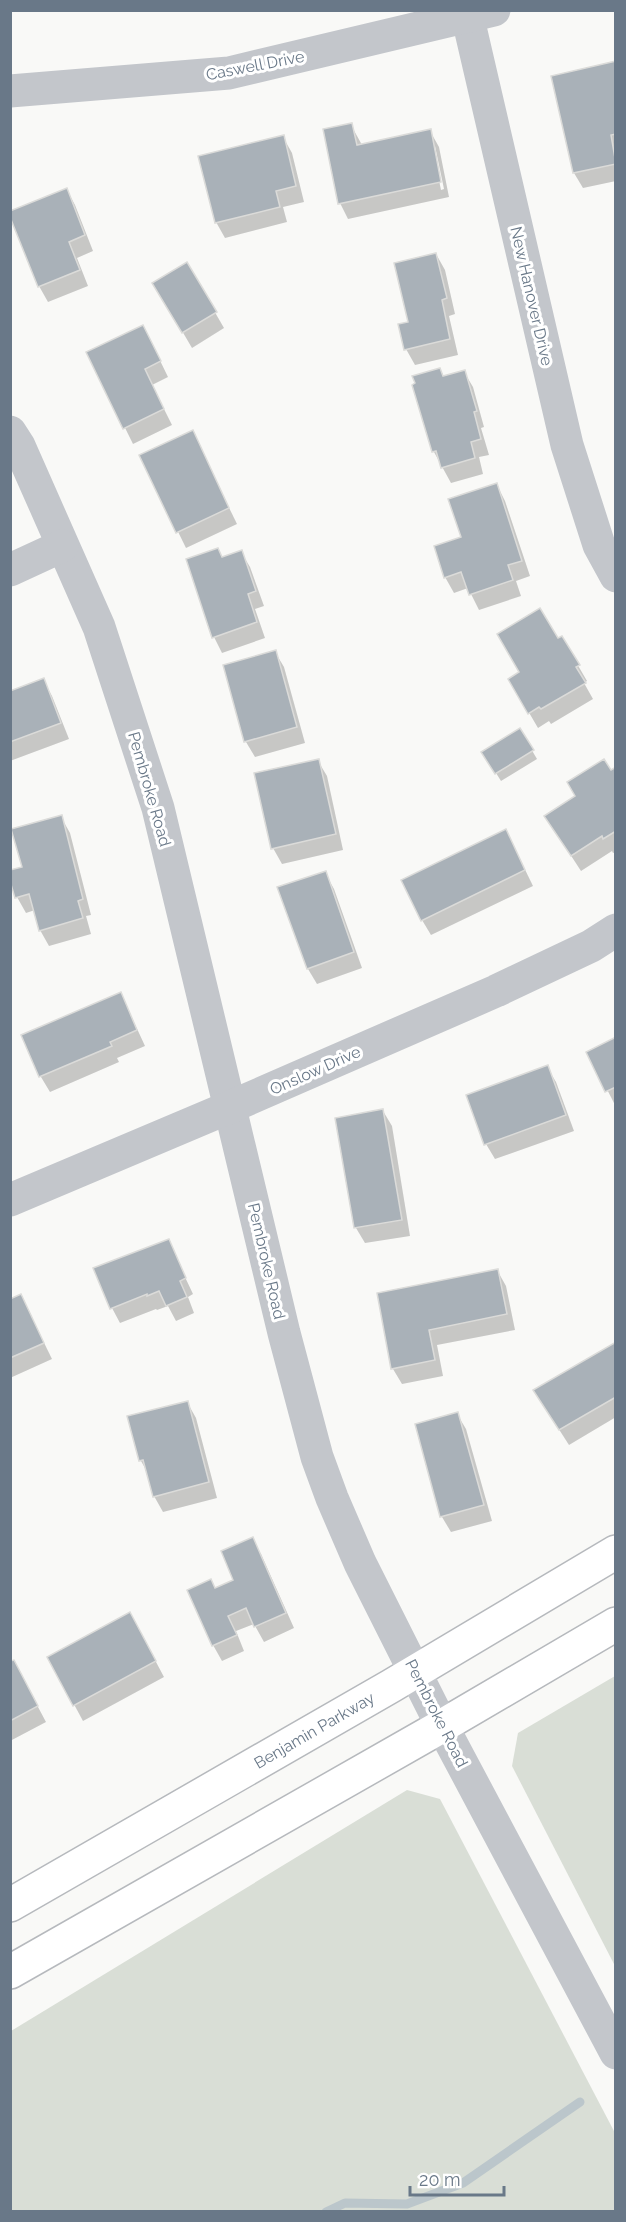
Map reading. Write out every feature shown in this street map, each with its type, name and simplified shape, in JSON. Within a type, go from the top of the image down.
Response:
[{"type":"highway","name":"Benjamin Parkway","points":[[10,1905],[415,1672],[615,1552]]},
{"type":"highway","points":[[10,1972],[442,1726],[615,1624]]},
{"type":"street","name":"Caswell Drive","points":[[10,91],[229,73],[476,13]]},
{"type":"street","name":"New Hanover Drive","points":[[476,13],[567,445],[599,545],[615,576]]},
{"type":"street","name":"Pembroke Road","points":[[10,432],[19,446],[99,627],[158,808],[284,1333],[317,1457],[360,1563],[442,1726],[615,2053]]},
{"type":"street","points":[[10,570],[62,546]]},
{"type":"street","name":"Onslow Drive","points":[[10,1200],[231,1107],[496,991],[591,946],[615,930]]},
{"type":"shaded area","points":[[615,1676],[615,1966],[512,1766],[518,1733]]},
{"type":"shaded area","points":[[407,1790],[440,1799],[615,2133],[615,2211],[11,2211],[11,2031]]},
{"type":"building","points":[[616,61],[616,134],[611,135],[616,164],[573,173],[551,76]]},
{"type":"building","points":[[352,123],[357,145],[431,129],[441,182],[338,204],[323,129]]},
{"type":"building","points":[[284,135],[296,186],[276,191],[280,207],[215,223],[198,156]]},
{"type":"building","points":[[67,188],[85,235],[69,242],[80,270],[38,287],[10,217],[10,211]]},
{"type":"building","points":[[436,253],[447,298],[442,300],[450,339],[404,350],[398,324],[408,322],[394,263]]},
{"type":"building","points":[[187,262],[217,312],[182,333],[152,283]]},
{"type":"building","points":[[143,325],[161,361],[145,369],[164,409],[123,429],[86,352]]},
{"type":"building","points":[[440,368],[443,376],[465,370],[477,411],[474,412],[481,439],[471,442],[475,458],[441,468],[436,451],[432,452],[412,385],[415,383],[412,376]]},
{"type":"building","points":[[193,430],[229,508],[176,533],[139,455]]},
{"type":"building","points":[[497,483],[522,561],[508,565],[513,580],[469,595],[461,572],[444,578],[434,546],[461,537],[448,499]]},
{"type":"building","points":[[218,548],[222,557],[242,550],[256,591],[248,594],[257,622],[212,638],[186,559]]},
{"type":"building","points":[[540,608],[558,638],[562,636],[580,665],[576,667],[586,683],[528,714],[508,679],[519,672],[497,634]]},
{"type":"building","points":[[276,650],[297,727],[244,742],[223,665]]},
{"type":"building","points":[[44,678],[61,723],[10,742],[10,691]]},
{"type":"building","points":[[520,728],[534,750],[495,774],[481,752]]},
{"type":"building","points":[[319,759],[336,834],[271,849],[254,773]]},
{"type":"building","points":[[604,759],[611,770],[616,767],[616,831],[603,839],[602,836],[571,856],[544,816],[575,796],[567,782]]},
{"type":"building","points":[[62,815],[83,899],[78,901],[83,918],[39,931],[29,894],[15,898],[10,881],[10,870],[22,867],[11,829]]},
{"type":"building","points":[[506,829],[525,870],[421,921],[401,880]]},
{"type":"building","points":[[326,871],[354,952],[307,969],[277,887]]},
{"type":"building","points":[[121,992],[137,1030],[110,1042],[112,1046],[39,1077],[21,1035]]},
{"type":"building","points":[[616,1037],[616,1087],[605,1092],[586,1052]]},
{"type":"building","points":[[548,1065],[566,1115],[484,1145],[466,1095]]},
{"type":"building","points":[[383,1109],[402,1220],[354,1228],[335,1118]]},
{"type":"building","points":[[169,1239],[186,1278],[180,1281],[187,1297],[166,1306],[159,1291],[110,1309],[93,1268]]},
{"type":"building","points":[[498,1269],[507,1314],[429,1330],[435,1360],[391,1369],[377,1293]]},
{"type":"building","points":[[21,1294],[44,1343],[10,1358],[10,1299]]},
{"type":"building","points":[[616,1342],[616,1397],[559,1430],[533,1390]]},
{"type":"building","points":[[188,1401],[209,1482],[153,1497],[143,1460],[139,1461],[127,1416]]},
{"type":"building","points":[[458,1412],[484,1505],[440,1517],[415,1424]]},
{"type":"building","points":[[253,1537],[286,1613],[254,1627],[246,1608],[228,1616],[237,1635],[212,1646],[187,1590],[211,1579],[215,1588],[233,1580],[221,1551]]},
{"type":"building","points":[[130,1612],[156,1661],[73,1706],[47,1657]]},
{"type":"building","points":[[14,1660],[38,1706],[10,1721],[10,1661]]},
{"type":"waterway","points":[[326,2212],[345,2203],[407,2204],[463,2183],[580,2102]]}]
